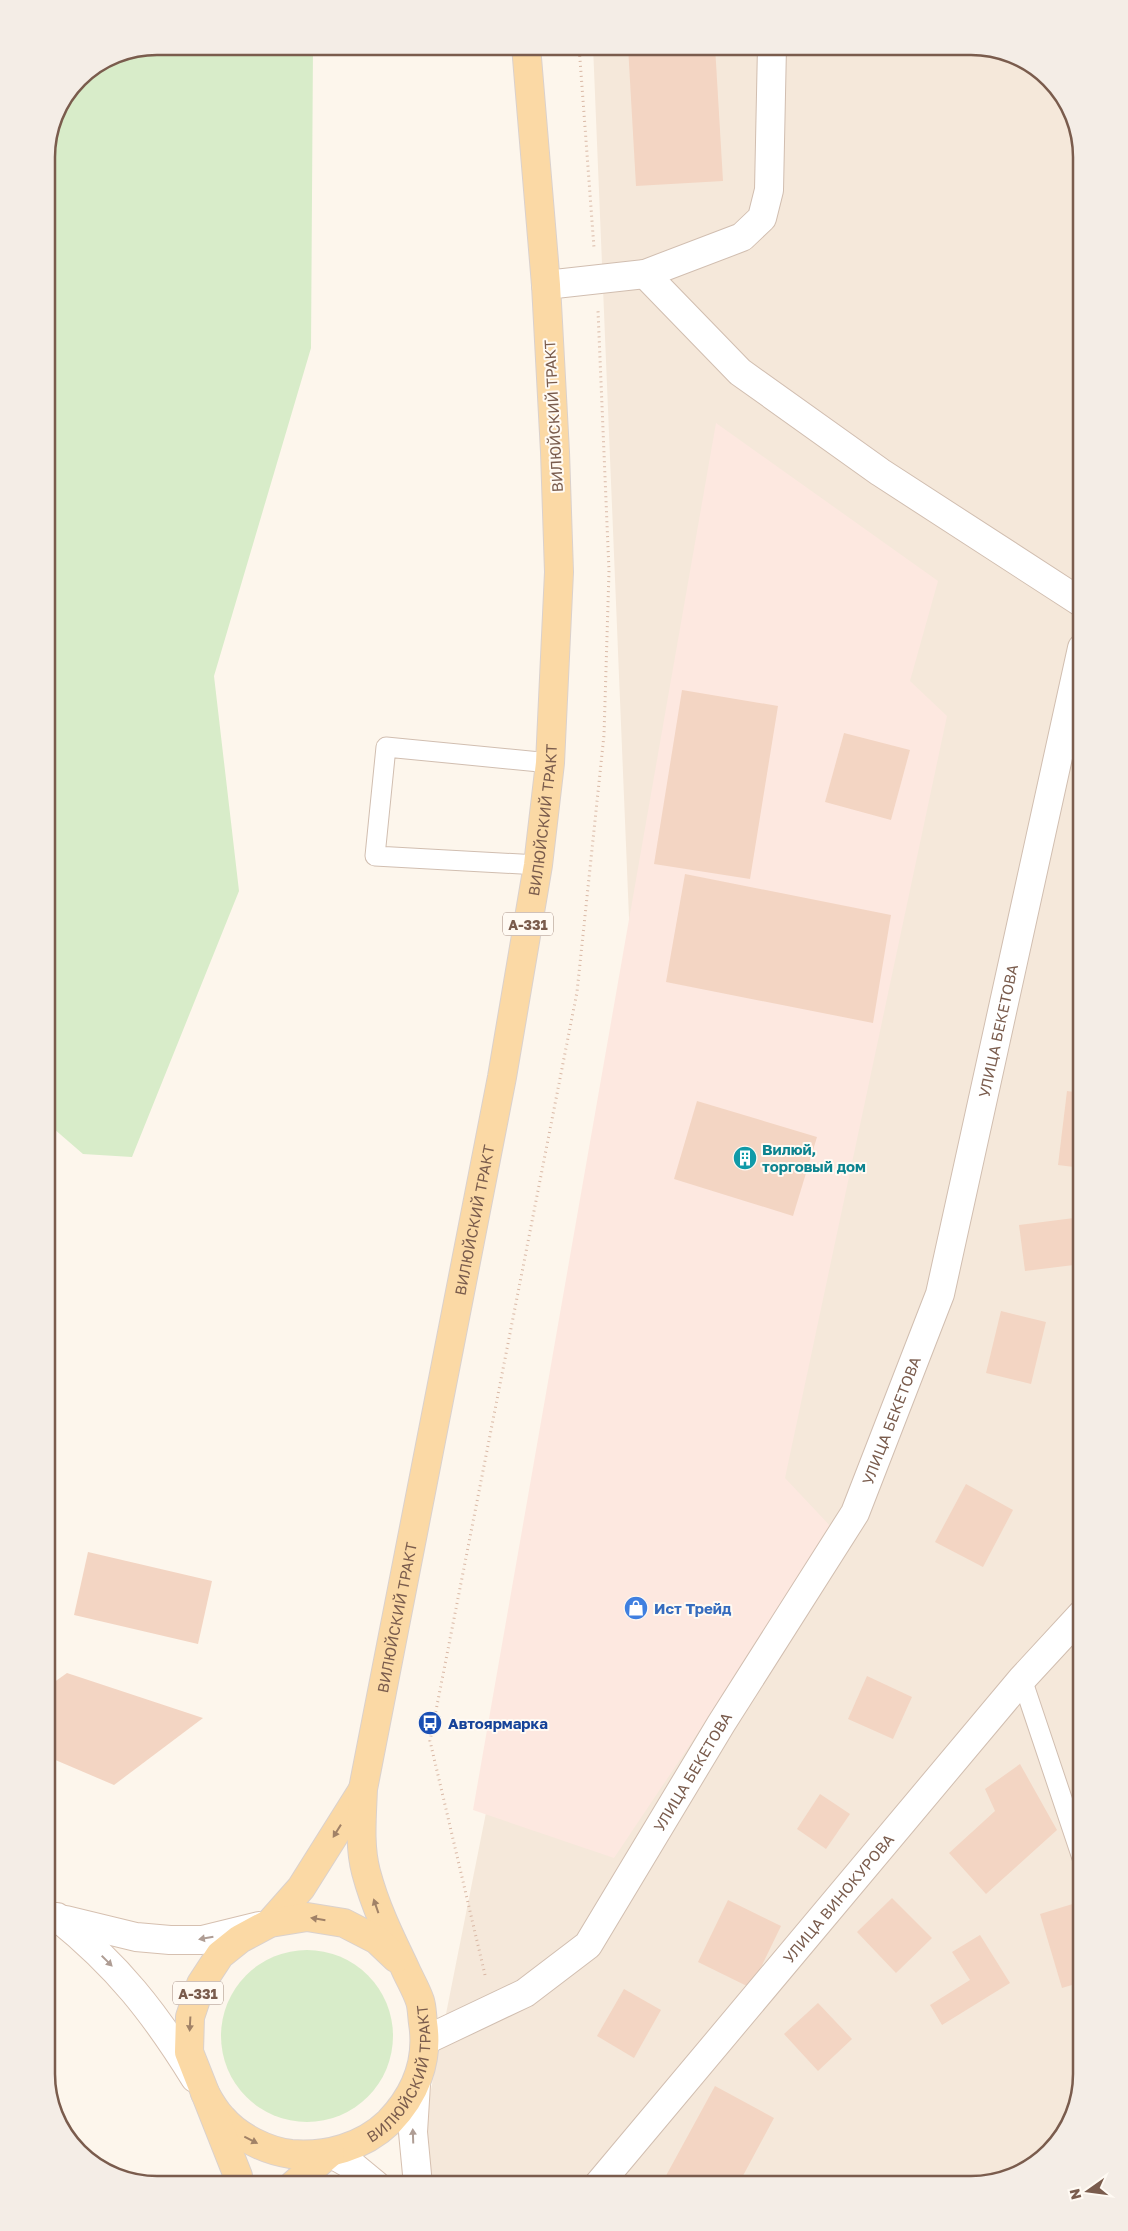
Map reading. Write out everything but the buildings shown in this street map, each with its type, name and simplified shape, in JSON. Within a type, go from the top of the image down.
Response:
[{"type":"main road","name":"ВИЛЮЙСКИЙ ТРАКТ","points":[[205,2094],[222,2119],[242,2136],[266,2147],[291,2154],[330,2153],[357,2144],[381,2129],[402,2109],[416,2084],[423,2062],[426,2040],[420,2001],[376,1908],[365,1870],[362,1845],[363,1789],[502,1077],[538,865],[550,763],[559,572],[546,285],[527,55]]},
{"type":"main road","name":"ВИЛЮЙСКИЙ ТРАКТ","points":[[270,1923],[301,1888],[363,1789]]},
{"type":"main road","name":"ВИЛЮЙСКИЙ ТРАКТ","points":[[238,2176],[190,2052],[190,2017],[201,1984],[220,1955],[240,1939],[270,1923],[307,1917],[344,1923],[377,1940],[404,1967]]},
{"type":"main road","name":"ВИЛЮЙСКИЙ ТРАКТ","points":[[303,2176],[330,2153]]},
{"type":"street","points":[[546,285],[645,274],[742,237],[762,218],[769,190],[772,55]]},
{"type":"street","points":[[645,274],[740,372],[880,472],[1073,597]]},
{"type":"street","name":"УЛИЦА БЕКЕТОВА","points":[[426,2040],[525,1993],[588,1945],[720,1724],[855,1513],[940,1294],[1073,689]]},
{"type":"street","name":"УЛИЦА ВИНОКУРОВА","points":[[606,2176],[1022,1680],[1073,1624]]},
{"type":"street","points":[[55,1916],[136,1937],[170,1940],[202,1940],[270,1923]]},
{"type":"street","points":[[55,1917],[90,1944],[140,1997],[169,2036],[205,2094]]},
{"type":"street","points":[[416,2084],[413,2132],[417,2176]]},
{"type":"street","points":[[330,2153],[353,2166],[365,2176]]},
{"type":"lane","points":[[538,865],[375,856],[386,747],[550,763]]},
{"type":"lane","points":[[1022,1680],[1073,1831]]},
{"type":"shaded area","points":[[593,55],[978,55],[1004,60],[1033,76],[1052,95],[1068,124],[1073,157],[1073,2074],[1070,2101],[1056,2131],[1033,2155],[998,2173],[971,2176],[414,2176],[635,1063]]},
{"type":"shaded area","points":[[716,423],[938,581],[910,681],[947,716],[785,1478],[834,1530],[614,1858],[473,1810]]},
{"type":"green space","points":[[150,55],[313,55],[311,348],[214,676],[239,891],[132,1157],[83,1154],[55,1130],[55,150],[58,130],[65,112],[85,85],[100,72],[124,60]]},
{"type":"green space","points":[[299,1950],[315,1950],[348,1960],[368,1975],[383,1995],[391,2019],[393,2036],[391,2053],[383,2077],[368,2097],[348,2112],[332,2118],[315,2122],[299,2122],[266,2112],[241,2091],[231,2077],[225,2061],[221,2044],[221,2028],[231,1995],[252,1970],[266,1960],[282,1954]]},
{"type":"place","name":"Вилюй, торговый дом","points":[[745,1158]]},
{"type":"place","name":"Ист Трейд","points":[[636,1608]]},
{"type":"place","name":"Автоярмарка","points":[[430,1723]]}]
